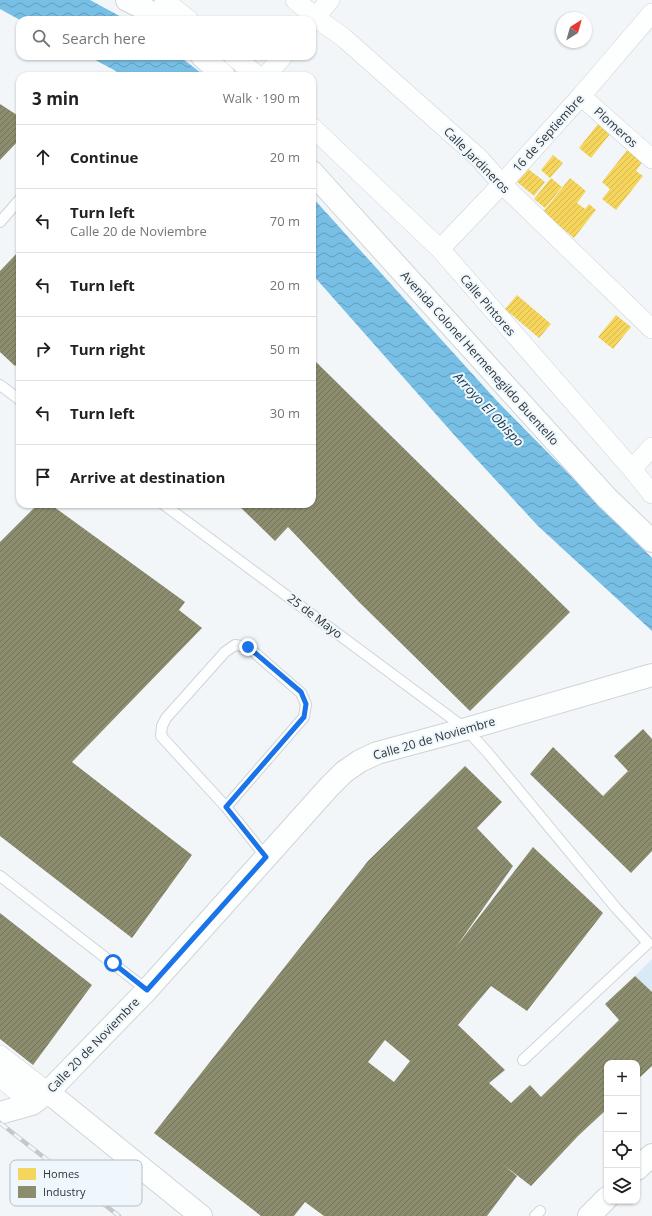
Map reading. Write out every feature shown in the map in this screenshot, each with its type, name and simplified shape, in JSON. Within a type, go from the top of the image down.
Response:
[{"type":"street","points":[[127,0],[154,16]]},
{"type":"street","points":[[164,0],[184,16]]},
{"type":"street","name":"Calle Jardineros","points":[[295,0],[311,16]]},
{"type":"street","points":[[316,17],[330,0]]},
{"type":"street","name":"16 de Septiembre","points":[[440,249],[502,184],[652,14]]},
{"type":"street","name":"Calle Jardineros","points":[[316,20],[344,38],[479,158],[502,184],[652,329]]},
{"type":"street","points":[[206,60],[220,72]]},
{"type":"street","points":[[238,60],[253,72]]},
{"type":"street","points":[[269,72],[280,60]]},
{"type":"street","name":"Plomeros","points":[[581,96],[652,159]]},
{"type":"street","name":"Calle Pintores","points":[[316,131],[440,249],[632,469],[652,494]]},
{"type":"street","name":"Avenida Colonel Hermenegildo Buentello","points":[[316,176],[608,498],[652,540]]},
{"type":"street","points":[[632,469],[652,447]]},
{"type":"street","name":"Calle 20 de Noviembre","points":[[40,1098],[147,990],[344,772],[360,761],[377,753],[647,677]]},
{"type":"street","points":[[0,1055],[40,1098]]},
{"type":"street","points":[[0,1077],[40,1098],[125,1160]]},
{"type":"street","points":[[0,1113],[40,1098]]},
{"type":"street","points":[[638,1168],[652,1155]]},
{"type":"street","points":[[142,1173],[201,1216]]},
{"type":"street","points":[[589,1216],[604,1201]]},
{"type":"lane","points":[[0,222],[16,204]]},
{"type":"lane","points":[[0,385],[16,397]]},
{"type":"lane","name":"25 de Mayo","points":[[168,508],[466,729],[488,752],[616,908],[650,945]]},
{"type":"lane","points":[[226,807],[304,717],[306,704],[301,692],[248,647],[235,645],[225,652],[166,718],[162,726],[161,736],[226,807],[266,857]]},
{"type":"lane","points":[[0,876],[147,990]]},
{"type":"lane","points":[[522,1060],[650,945]]},
{"type":"shaded area","points":[[652,959],[652,992],[635,976]]},
{"type":"water","points":[[0,0],[90,0],[120,16],[16,16],[16,18],[0,9]]},
{"type":"water","points":[[95,60],[184,60],[200,72],[117,72]]},
{"type":"water","name":"Arroyo El Obispo","points":[[316,201],[497,401],[652,558],[652,631],[538,526],[456,437],[316,279]]},
{"type":"building: Homes","points":[[598,124],[610,134],[591,158],[579,148]]},
{"type":"building: Homes","points":[[628,149],[643,161],[636,171],[643,176],[616,210],[602,199],[610,189],[602,182]]},
{"type":"building: Homes","points":[[553,155],[563,163],[550,178],[541,170]]},
{"type":"building: Homes","points":[[527,168],[545,182],[534,196],[516,181]]},
{"type":"building: Homes","points":[[551,178],[562,187],[545,208],[534,199]]},
{"type":"building: Homes","points":[[570,178],[586,191],[577,203],[585,209],[589,204],[596,210],[574,238],[543,212]]},
{"type":"building: Homes","points":[[517,295],[551,324],[539,338],[505,309]]},
{"type":"building: Homes","points":[[616,315],[631,327],[613,349],[598,337]]},
{"type":"building: Industry","points":[[0,104],[16,114],[16,143],[0,160]]},
{"type":"building: Industry","points":[[16,254],[15,366],[0,352],[0,271]]},
{"type":"building: Industry","points":[[316,362],[570,612],[470,711],[359,602],[288,527],[275,541],[241,508],[316,508]]},
{"type":"building: Industry","points":[[34,508],[56,508],[185,602],[179,610],[202,628],[72,762],[192,855],[132,938],[0,836],[0,542]]},
{"type":"building: Industry","points":[[643,729],[652,739],[652,851],[631,873],[530,774],[553,747],[603,796],[628,771],[614,756]]},
{"type":"building: Industry","points":[[465,766],[502,802],[477,828],[513,866],[456,947],[533,847],[603,913],[527,1011],[491,986],[458,1025],[505,1070],[489,1083],[511,1103],[530,1085],[541,1097],[619,1020],[605,1004],[635,976],[652,992],[652,1066],[640,1077],[640,1060],[604,1060],[604,1112],[578,1136],[531,1186],[501,1163],[517,1176],[487,1216],[324,1216],[305,1202],[294,1216],[261,1216],[154,1133],[368,861]],"holes":[[[385,1040],[410,1061],[394,1082],[368,1062]]]},
{"type":"building: Industry","points":[[0,913],[92,985],[33,1065],[0,1039]]},
{"type":"railway","points":[[0,1123],[47,1160]]},
{"type":"railway","points":[[106,1206],[119,1216]]},
{"type":"route","points":[[113,963],[147,990],[266,857],[226,807],[304,717],[306,704],[301,692],[248,647]]}]
